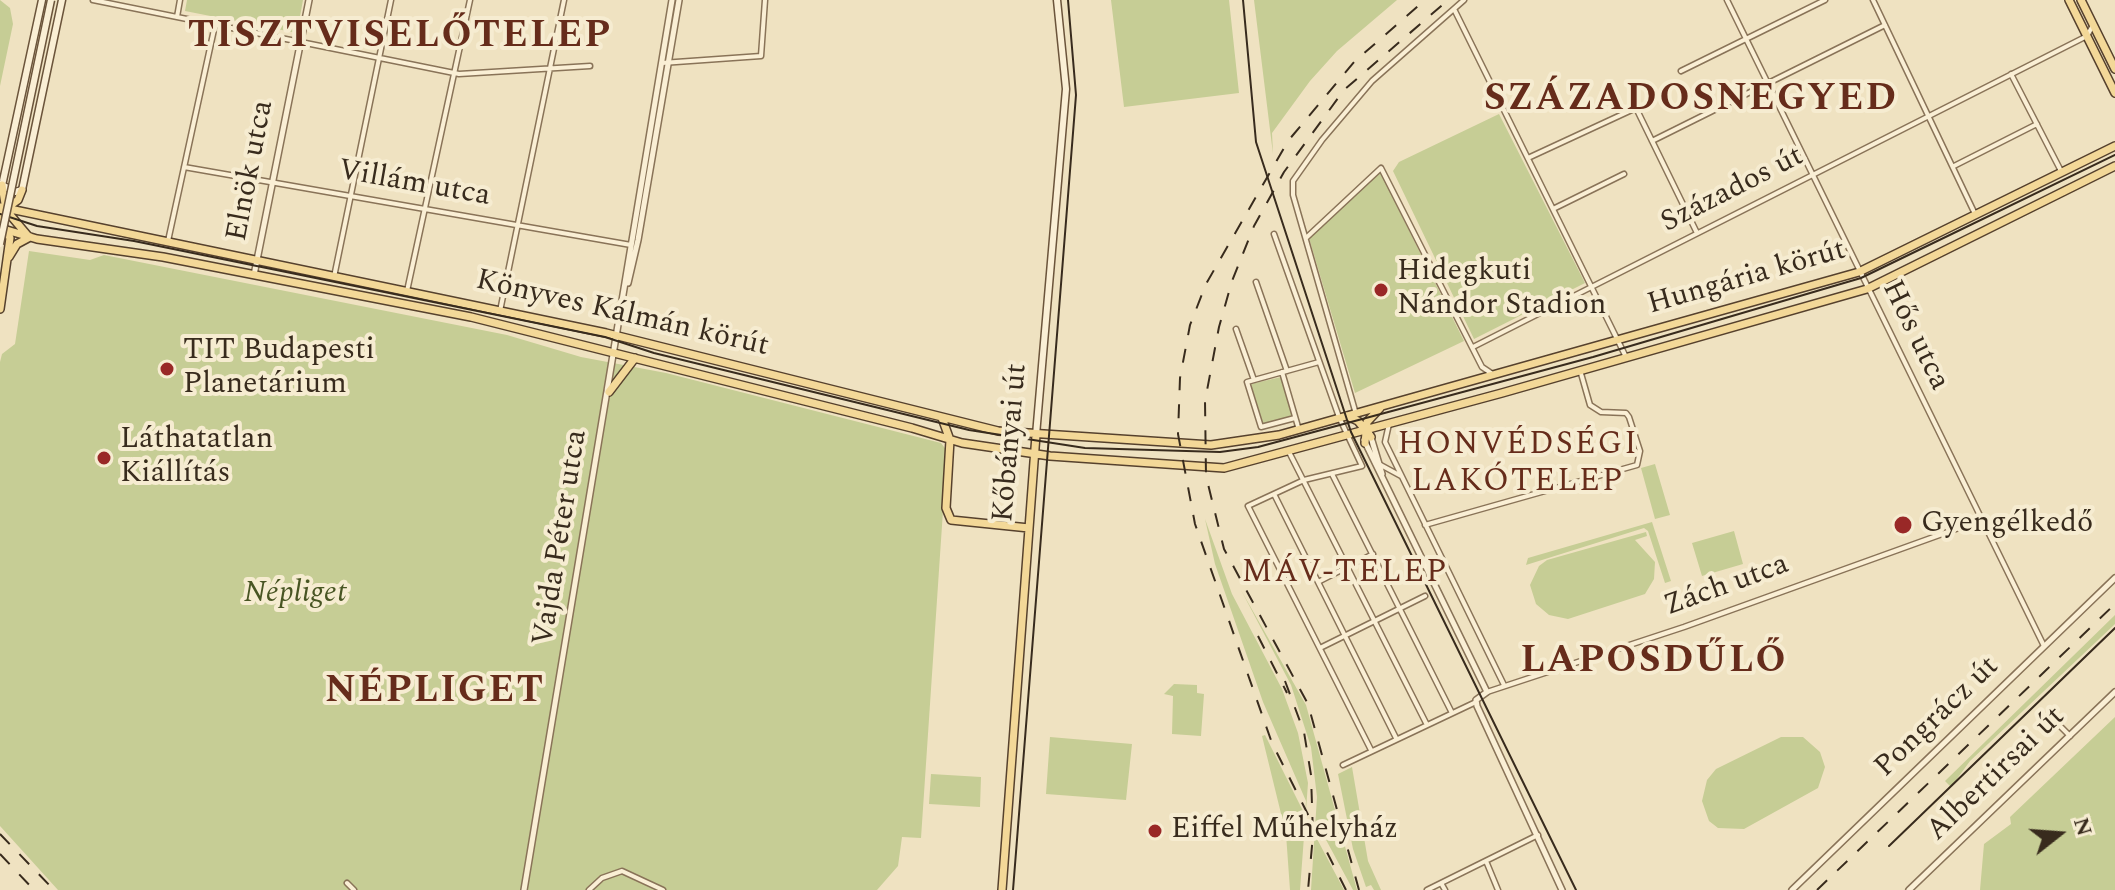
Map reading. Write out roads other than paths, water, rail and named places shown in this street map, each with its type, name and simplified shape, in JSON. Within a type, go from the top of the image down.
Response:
[{"type":"main road","points":[[0,309],[3,272],[8,258],[17,244],[30,237],[4,209],[1,187],[42,0]]},
{"type":"main road","points":[[0,244],[51,0]]},
{"type":"main road","points":[[4,209],[18,200],[22,190],[62,0]]},
{"type":"main road","name":"Kőbányai út","points":[[1002,890],[1065,99],[1057,0]]},
{"type":"main road","points":[[2069,0],[2115,93]]},
{"type":"main road","points":[[2081,0],[2115,69]]},
{"type":"main road","points":[[11,133],[18,127],[28,129],[33,137]]},
{"type":"main road","name":"Hungária körút","points":[[1361,427],[1388,403],[1859,272],[2115,146]]},
{"type":"main road","name":"Hungária körút","points":[[1224,468],[1289,452],[1361,427],[1389,424],[1867,289],[2115,166]]},
{"type":"main road","points":[[2054,196],[2061,185],[2062,173]]},
{"type":"main road","points":[[1,187],[15,192],[22,190]]},
{"type":"main road","points":[[8,258],[10,238],[2,226],[32,214],[25,207],[22,190]]},
{"type":"main road","name":"Könyves Kálmán körút","points":[[4,209],[617,336],[942,418],[1036,435],[1155,443],[1235,444]]},
{"type":"main road","name":"Könyves Kálmán körút","points":[[2,226],[30,237],[163,257],[471,317],[950,440],[1035,455],[1224,468]]},
{"type":"main road","points":[[609,392],[635,358]]},
{"type":"main road","points":[[1340,417],[1351,418],[1361,427],[1388,403]]},
{"type":"main road","name":"Hungária körút","points":[[1235,444],[1340,417],[1361,427]]},
{"type":"main road","points":[[942,418],[950,440],[946,508],[951,520],[1029,528]]},
{"type":"street","points":[[93,0],[454,72],[590,66]]},
{"type":"street","points":[[177,17],[180,0]]},
{"type":"street","name":"Elnök utca","points":[[254,275],[309,0]]},
{"type":"street","points":[[334,277],[391,0]]},
{"type":"street","points":[[407,292],[470,0]]},
{"type":"street","points":[[500,311],[564,0]]},
{"type":"street","name":"Vajda Péter utca","points":[[665,63],[672,0]]},
{"type":"street","name":"Vajda Péter utca","points":[[524,890],[614,353],[679,0]]},
{"type":"street","points":[[665,63],[761,56],[765,0]]},
{"type":"street","points":[[1343,765],[1451,711],[1476,702],[1487,692],[1383,479],[1361,427],[1292,186],[1322,140],[1362,93],[1464,0]]},
{"type":"street","name":"Hős utca","points":[[1727,0],[2044,646]]},
{"type":"street","points":[[1681,71],[1825,0]]},
{"type":"street","points":[[1873,0],[1976,216]]},
{"type":"street","points":[[1454,9],[1626,357]]},
{"type":"street","points":[[168,243],[215,25]]},
{"type":"street","points":[[1652,141],[1885,25]]},
{"type":"street","points":[[2087,36],[2093,25]]},
{"type":"street","name":"Százados út","points":[[1473,347],[2087,36]]},
{"type":"street","points":[[2011,74],[2062,173]]},
{"type":"street","points":[[1528,158],[1636,108],[1697,233]]},
{"type":"street","points":[[1954,166],[2037,124]]},
{"type":"street","name":"Villám utca","points":[[184,167],[634,245]]},
{"type":"street","points":[[1306,238],[1381,168],[1482,367],[1493,375]]},
{"type":"street","points":[[1553,209],[1624,174]]},
{"type":"street","points":[[1274,234],[1340,417]]},
{"type":"street","points":[[1256,282],[1285,372],[1299,430]]},
{"type":"street","points":[[1236,329],[1254,380]]},
{"type":"street","points":[[1295,418],[1261,427],[1247,382],[1319,362]]},
{"type":"street","points":[[1476,379],[1482,367]]},
{"type":"street","points":[[1425,525],[1637,465],[1640,451],[1629,417],[1626,413],[1601,412],[1590,405],[1580,370]]},
{"type":"street","points":[[1389,424],[1385,442],[1504,685]]},
{"type":"street","points":[[1361,427],[1361,469],[1304,480],[1248,506],[1371,750]]},
{"type":"street","points":[[1289,452],[1426,723]]},
{"type":"street","points":[[1377,463],[1403,477]]},
{"type":"street","points":[[1332,474],[1451,711]]},
{"type":"street","points":[[1275,496],[1396,738]]},
{"type":"street","name":"Zách utca","points":[[1487,692],[1673,630],[1981,520]]},
{"type":"street","points":[[1318,582],[1373,554]]},
{"type":"street","name":"Pongrácz út","points":[[1792,890],[2115,578]]},
{"type":"street","points":[[1320,648],[1425,596]]},
{"type":"street","name":"Albertirsai út","points":[[1909,890],[2115,692]]},
{"type":"street","points":[[1476,702],[1562,890]]},
{"type":"street","points":[[2058,724],[2070,736]]},
{"type":"street","points":[[1427,890],[1538,835]]},
{"type":"street","points":[[1486,861],[1498,890]]},
{"type":"street","points":[[589,890],[602,878],[622,871],[663,890]]},
{"type":"street","points":[[347,883],[354,890]]},
{"type":"street","points":[[1441,883],[1445,890]]},
{"type":"tram line","points":[[1013,890],[1076,95],[1068,0]]},
{"type":"tram line","points":[[1243,0],[1256,142],[1351,432],[1576,890]]},
{"type":"tram line","points":[[0,214],[37,226],[134,241],[605,337],[654,353],[969,430],[1085,448],[1220,452],[1258,447],[1593,357],[1861,278],[2115,155]]},
{"type":"tram line","points":[[1889,846],[2115,628]]},
{"type":"railway","points":[[1346,890],[1272,743],[1195,524],[1178,434],[1180,378],[1190,325],[1206,284],[1288,141],[1354,62],[1425,0]]},
{"type":"railway","points":[[1359,890],[1308,704],[1224,549],[1206,476],[1205,401],[1219,327],[1232,281],[1254,226],[1284,172],[1344,90],[1448,0]]},
{"type":"railway","points":[[1817,890],[2115,604]]},
{"type":"railway","points":[[1258,636],[1287,693]]},
{"type":"railway","points":[[1285,681],[1304,732],[1311,775],[1313,835],[1308,890]]},
{"type":"railway","points":[[0,834],[54,890]]},
{"type":"railway","points":[[0,854],[34,890]]},
{"type":"place","name":"Hidegkuti Nándor Stadion","points":[[1381,290]]},
{"type":"place","name":"TIT Budapesti Planetárium","points":[[167,369]]},
{"type":"place","name":"Láthatatlan Kiállítás","points":[[104,458]]},
{"type":"place","name":"Gyengélkedő","points":[[1903,525]]},
{"type":"place","name":"Eiffel Műhelyház","points":[[1155,831]]},
{"type":"district","name":"TISZTVISELŐTELEP","points":[[400,39]]},
{"type":"district","name":"SZÁZADOSNEGYED","points":[[1691,102]]},
{"type":"district","name":"HONVÉDSÉGI LAKÓTELEP","points":[[1518,466]]},
{"type":"district","name":"MÁV-TELEP","points":[[1345,575]]},
{"type":"district","name":"LAPOSDŰLŐ","points":[[1654,664]]},
{"type":"district","name":"NÉPLIGET","points":[[435,694]]},
{"type":"park label","name":"Népliget","points":[[295,595]]}]
